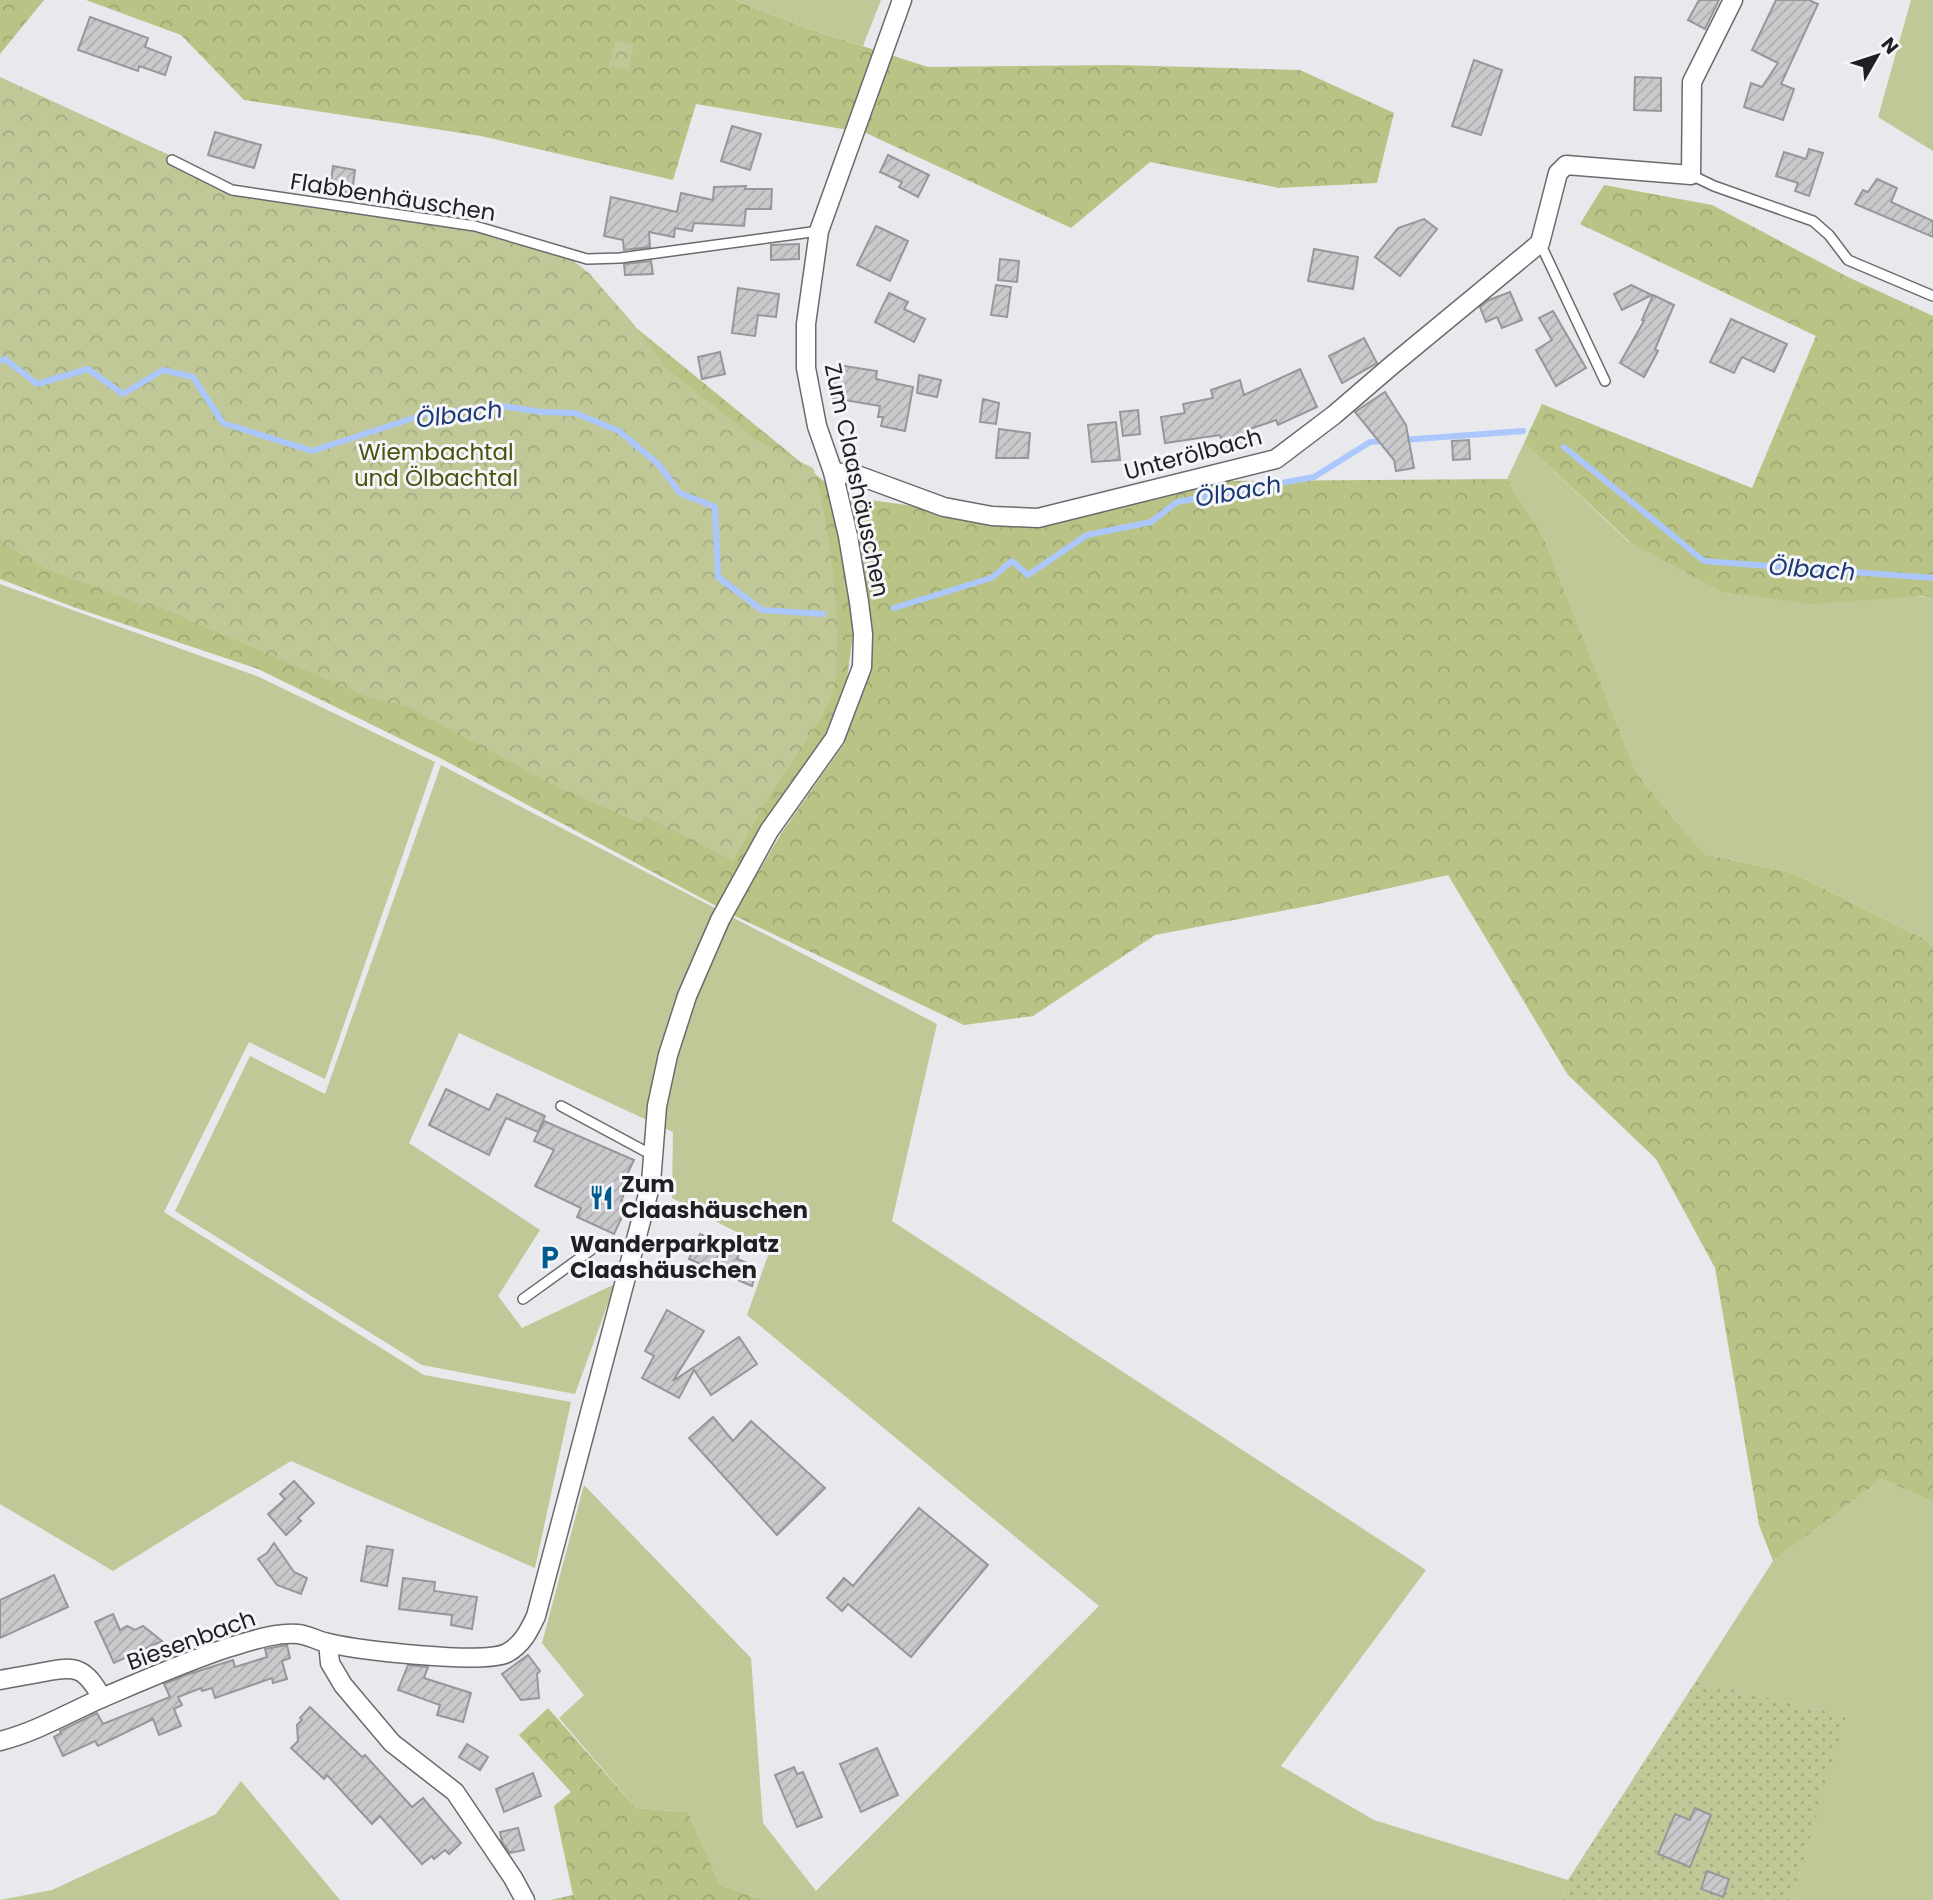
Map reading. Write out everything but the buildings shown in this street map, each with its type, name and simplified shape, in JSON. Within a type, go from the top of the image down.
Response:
[{"type":"street","name":"Zum Claashäuschen","points":[[328,1643],[439,1657],[490,1658],[507,1653],[524,1639],[536,1616],[627,1265],[651,1183],[657,1105],[668,1055],[687,996],[720,920],[769,831],[835,738],[862,667],[863,634],[859,602],[848,536],[833,472],[817,426],[806,368],[806,324],[820,231],[901,0]]},
{"type":"street","points":[[1540,243],[1558,173],[1566,165],[1691,175],[1692,82],[1733,0]]},
{"type":"street","name":"Unterölbach","points":[[833,472],[857,475],[944,506],[992,516],[1038,518],[1276,459],[1334,415],[1540,243]]},
{"type":"street","name":"Biesenbach","points":[[0,1741],[25,1735],[207,1655],[248,1642],[283,1634],[299,1634],[328,1643]]},
{"type":"street","points":[[328,1643],[330,1663],[343,1685],[393,1743],[455,1792],[526,1900]]},
{"type":"street","points":[[0,1680],[66,1667],[79,1671],[93,1683],[102,1699]]},
{"type":"lane","name":"Flabbenhäuschen","points":[[172,160],[232,190],[475,226],[587,258],[620,258],[820,231]]},
{"type":"lane","points":[[1691,175],[1714,186],[1813,221],[1829,235],[1848,260],[1933,296]]},
{"type":"lane","points":[[1540,243],[1605,381]]},
{"type":"lane","points":[[561,1106],[654,1155]]},
{"type":"lane","points":[[523,1299],[591,1250]]},
{"type":"green space","points":[[0,0],[44,0],[0,54]]},
{"type":"green space","points":[[86,0],[735,0],[803,27],[928,67],[1118,65],[1300,70],[1394,113],[1377,183],[1279,188],[1150,162],[1071,228],[866,133],[696,104],[673,180],[481,136],[244,100],[181,35]]},
{"type":"green space","points":[[735,0],[881,0],[863,46],[803,27]]},
{"type":"green space","points":[[1911,0],[1933,0],[1933,151],[1878,117]]},
{"type":"green space","points":[[615,41],[634,45],[628,70],[609,65]]},
{"type":"green space","name":"Wiembachtal und Ölbachtal","points":[[0,77],[167,154],[231,191],[468,223],[568,257],[589,273],[631,321],[667,369],[758,441],[813,468],[825,517],[834,586],[837,621],[835,681],[823,713],[767,800],[733,861],[645,816],[640,823],[561,789],[406,706],[368,697],[161,608],[143,605],[44,568],[0,541]]},
{"type":"green space","points":[[1604,185],[1712,205],[1850,278],[1933,316],[1933,599],[1921,596],[1811,604],[1722,592],[1630,542],[1524,443],[1542,404],[1752,488],[1816,336],[1580,224]]},
{"type":"green space","points":[[203,192],[634,326],[842,496],[1042,524],[1219,481],[1507,479],[1543,536],[1637,774],[1704,854],[1793,873],[1924,939],[1933,947],[1933,1502],[1882,1479],[1773,1561],[1759,1525],[1715,1268],[1656,1159],[1568,1075],[1448,875],[1318,904],[1155,935],[1033,1016],[964,1025],[733,915],[782,832],[844,744],[868,637],[843,505],[853,634],[847,679],[826,737],[718,907],[442,759],[258,669],[76,608],[0,579],[0,249]]},
{"type":"green space","points":[[1524,443],[1629,542],[1933,599],[1933,947],[1924,939],[1793,873],[1704,854],[1637,774],[1543,536],[1507,479]]},
{"type":"green space","points":[[0,584],[257,676],[435,762],[325,1079],[249,1042],[164,1212],[424,1375],[571,1402],[535,1568],[291,1461],[113,1571],[0,1504]]},
{"type":"green space","points":[[441,765],[937,1024],[892,1221],[1426,1570],[1281,1766],[1374,1820],[1568,1880],[1561,1900],[765,1900],[720,1885],[688,1812],[636,1808],[559,1718],[584,1695],[542,1643],[584,1485],[751,1658],[763,1823],[816,1891],[1099,1606],[747,1315],[770,1250],[672,1198],[673,1132],[459,1033],[409,1143],[540,1230],[498,1296],[522,1328],[615,1284],[575,1394],[422,1365],[175,1211],[250,1056],[325,1094]]},
{"type":"green space","points":[[1882,1479],[1933,1502],[1933,1900],[1792,1900],[1845,1716],[1696,1681],[1773,1561]]},
{"type":"green space","points":[[1696,1681],[1846,1716],[1792,1900],[1561,1900],[1568,1880]]},
{"type":"green space","points":[[548,1708],[636,1808],[688,1812],[720,1885],[765,1900],[550,1900],[573,1895],[554,1806],[571,1792],[519,1735]]},
{"type":"green space","points":[[241,1781],[340,1900],[0,1900],[52,1890],[216,1814]]},
{"type":"waterway","name":"Ölbach","points":[[0,361],[5,359],[37,384],[88,369],[123,394],[163,370],[193,377],[223,423],[312,451],[426,414],[502,406],[542,412],[575,413],[619,431],[658,464],[680,493],[715,507],[718,577],[762,610],[823,614]]},
{"type":"waterway","name":"Ölbach","points":[[1403,440],[1523,431]]},
{"type":"waterway","name":"Ölbach","points":[[894,608],[991,578],[1012,561],[1028,575],[1087,535],[1151,522],[1177,502],[1314,477],[1370,442],[1385,441]]},
{"type":"waterway","name":"Ölbach","points":[[1564,447],[1704,561],[1933,578]]},
{"type":"place","name":"Zum Claashäuschen","points":[[601,1197]]},
{"type":"place","name":"Wanderparkplatz Claashäuschen","points":[[550,1257]]}]
